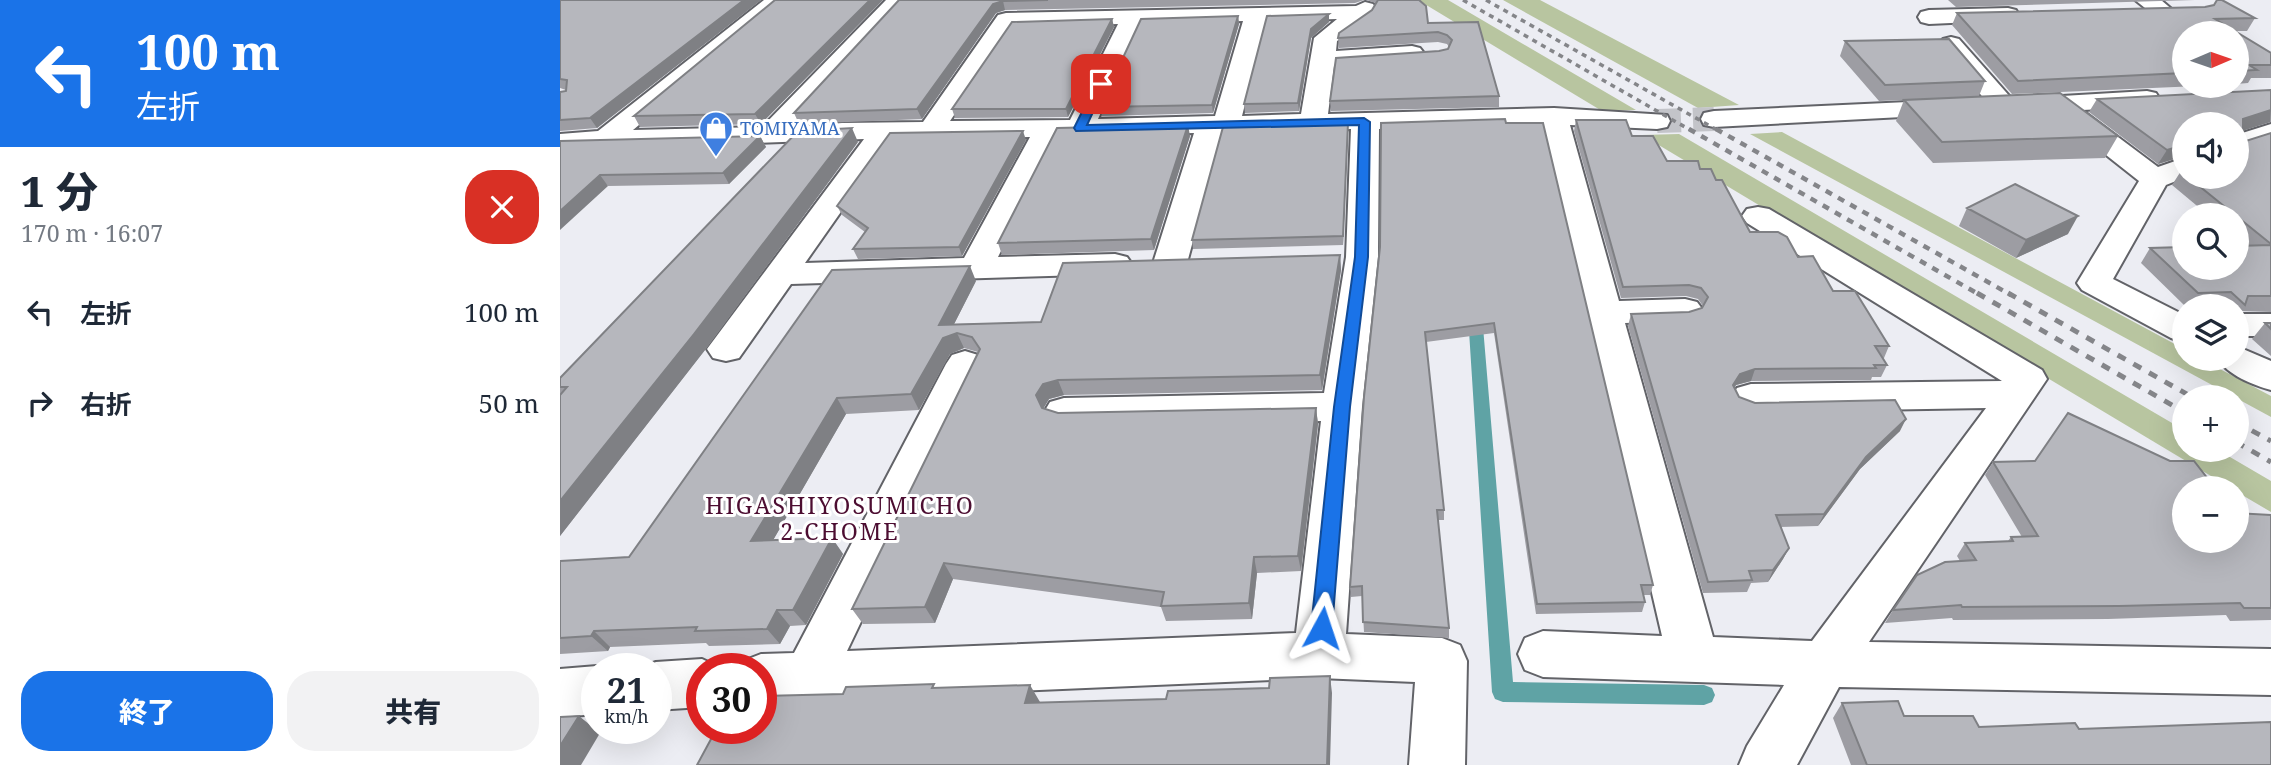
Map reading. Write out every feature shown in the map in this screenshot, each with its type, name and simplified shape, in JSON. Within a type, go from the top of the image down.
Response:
[{"type":"street","points":[[605,139],[777,0]]},
{"type":"street","points":[[778,145],[898,0]]},
{"type":"street","points":[[2124,12],[2155,5],[2187,10]]},
{"type":"street","points":[[930,131],[1006,20],[1256,15],[1363,6]]},
{"type":"street","points":[[1313,123],[1326,37],[1363,6]]},
{"type":"street","points":[[1921,9],[2033,15]]},
{"type":"street","points":[[1921,9],[2004,106]]},
{"type":"street","points":[[780,274],[1184,262],[1218,125],[1256,15]]},
{"type":"street","points":[[1080,128],[1133,17]]},
{"type":"street","points":[[1323,59],[1438,52]]},
{"type":"street","points":[[1714,119],[2172,97]]},
{"type":"street","points":[[2056,103],[2155,179]]},
{"type":"street","points":[[560,142],[605,139],[778,145],[842,131],[1048,129],[1554,116],[1657,121]]},
{"type":"street","points":[[1554,116],[1693,657]]},
{"type":"street","points":[[1319,655],[1342,407],[1348,257],[1364,122]]},
{"type":"street","points":[[976,268],[1048,129]]},
{"type":"street","points":[[726,349],[884,131]]},
{"type":"street","points":[[2249,140],[2271,132]]},
{"type":"street","points":[[2172,172],[2155,179],[2094,283],[2172,323]]},
{"type":"street","points":[[1758,216],[2028,379],[1825,664],[1767,765]]},
{"type":"street","points":[[1606,312],[1685,310]]},
{"type":"street","points":[[2249,326],[2271,325]]},
{"type":"street","points":[[809,675],[965,364]]},
{"type":"street","points":[[2249,365],[2271,377]]},
{"type":"street","points":[[1751,398],[2016,394]]},
{"type":"street","points":[[1064,412],[1342,407]]},
{"type":"street","points":[[1543,654],[1693,657],[1825,664],[2271,672]]},
{"type":"street","points":[[777,677],[1319,655],[1442,661],[1437,765]]},
{"type":"street","points":[[560,693],[581,691]]},
{"type":"green space","points":[[1418,0],[1448,0],[1636,110],[1602,111]]},
{"type":"green space","points":[[1503,0],[1540,0],[1739,105],[1698,108]]},
{"type":"green space","points":[[1782,132],[2172,343],[2172,363],[1750,134]]},
{"type":"green space","points":[[1679,134],[2172,423],[2172,453],[1642,135]]},
{"type":"green space","points":[[2186,371],[2224,371],[2271,396],[2271,417],[2249,405],[2249,385],[2212,385]]},
{"type":"green space","points":[[2188,462],[2239,462],[2271,481],[2271,512],[2249,499],[2249,476],[2211,476]]},
{"type":"building","points":[[560,0],[744,0],[590,118],[560,120],[560,92],[566,91],[567,80],[560,79]]},
{"type":"building","points":[[775,0],[870,0],[755,114],[634,116]]},
{"type":"building","points":[[899,0],[1048,0],[1003,1],[993,4],[917,109],[794,113]]},
{"type":"building","points":[[1378,0],[1419,0],[1426,6],[1428,23],[1478,22],[1499,96],[1330,101],[1336,58],[1448,49],[1452,40],[1438,32],[1338,38],[1339,33],[1372,10]]},
{"type":"building","points":[[2217,0],[2222,0],[2255,18],[2172,21],[2172,74],[2018,81],[1957,13],[2205,7],[2214,5]]},
{"type":"building","points":[[1329,14],[1311,29],[1298,103],[1244,104],[1267,16]]},
{"type":"building","points":[[1238,16],[1212,105],[1100,107],[1141,19]]},
{"type":"building","points":[[1112,19],[1066,109],[952,109],[1012,22]]},
{"type":"building","points":[[1949,39],[1985,81],[1885,85],[1845,41]]},
{"type":"building","points":[[2249,40],[2271,53],[2271,65],[2249,65]]},
{"type":"building","points":[[2271,90],[2271,110],[2249,117],[2249,112],[2172,112],[2172,149],[2167,150],[2097,99],[2172,95],[2172,98],[2249,98],[2249,91]]},
{"type":"building","points":[[2060,93],[2118,136],[1942,142],[1904,100]]},
{"type":"building","points":[[1505,119],[1506,123],[1543,123],[1653,585],[1641,585],[1645,602],[1537,604],[1494,323],[1425,332],[1444,510],[1437,510],[1449,628],[1363,622],[1362,586],[1350,587],[1364,397],[1380,247],[1381,123]]},
{"type":"building","points":[[1576,120],[1626,120],[1632,136],[1653,136],[1667,161],[1698,161],[1700,169],[1711,169],[1716,180],[1722,180],[1750,232],[1778,232],[1787,237],[1798,257],[1813,256],[1833,291],[1855,291],[1889,346],[1875,346],[1887,365],[1874,365],[1876,368],[1755,369],[1740,374],[1733,385],[1739,397],[1755,403],[1895,400],[1906,419],[1866,457],[1824,514],[1776,515],[1789,548],[1773,570],[1749,571],[1752,580],[1708,582],[1631,314],[1689,312],[1702,308],[1708,297],[1701,288],[1689,285],[1623,287]]},
{"type":"building","points":[[1348,123],[1343,236],[1192,240],[1223,127]]},
{"type":"building","points":[[1188,125],[1151,239],[998,243],[1057,128]]},
{"type":"building","points":[[852,128],[694,334],[560,501],[560,395],[567,387],[560,387],[560,378],[798,131]]},
{"type":"building","points":[[1023,131],[959,247],[853,249],[868,228],[837,206],[890,133]]},
{"type":"building","points":[[2271,133],[2271,244],[2249,226],[2249,203],[2220,203],[2203,189],[2249,189],[2249,140]]},
{"type":"building","points":[[760,136],[723,173],[600,175],[560,211],[560,141]]},
{"type":"building","points":[[2015,184],[2078,216],[2026,240],[1967,208]]},
{"type":"building","points":[[2271,245],[2271,296],[2249,296],[2231,292],[2198,293],[2184,280],[2249,280],[2249,246]]},
{"type":"building","points":[[2172,247],[2172,269],[2150,248]]},
{"type":"building","points":[[1340,255],[1320,375],[1058,380],[1043,384],[1036,395],[1042,408],[1058,413],[1316,408],[1298,556],[1254,557],[1249,603],[1161,606],[1164,592],[944,563],[925,607],[852,609],[980,349],[972,337],[957,333],[943,338],[911,394],[837,398],[751,541],[832,538],[793,610],[777,610],[767,629],[695,631],[697,627],[594,631],[591,636],[560,638],[560,561],[629,557],[832,270],[970,266],[939,325],[1041,322],[1063,263]]},
{"type":"building","points":[[2068,413],[2172,462],[2195,462],[2206,476],[2172,476],[2172,553],[2249,553],[2249,514],[2271,515],[2271,608],[2244,608],[2240,603],[2119,606],[1961,605],[1893,610],[1917,575],[1945,562],[1976,560],[1965,543],[2013,541],[2011,537],[2038,536],[1993,462],[2035,461]]},
{"type":"building","points":[[1330,676],[1327,765],[697,765],[708,744],[777,744],[777,696],[843,694],[846,687],[934,684],[932,688],[1030,685],[1025,703],[1166,699],[1168,691],[1269,688],[1270,678]]},
{"type":"building","points":[[1898,701],[1904,716],[1973,716],[1979,727],[2075,723],[2079,729],[2271,722],[2271,765],[1867,765],[1842,703]]},
{"type":"building","points":[[579,716],[560,746],[560,717]]},
{"type":"waterway","points":[[1475,315],[1503,692],[1704,695]]},
{"type":"tunnel","points":[[1657,121],[1714,119]]},
{"type":"railway","points":[[1463,0],[1692,131]]},
{"type":"railway","points":[[1486,0],[1719,131]]},
{"type":"railway","points":[[1689,129],[1980,295]]},
{"type":"railway","points":[[1716,129],[2011,295]]},
{"type":"railway","points":[[1977,293],[2172,405]]},
{"type":"railway","points":[[2008,293],[2172,386]]},
{"type":"railway","points":[[2249,429],[2271,441]]},
{"type":"railway","points":[[2249,449],[2271,462]]},
{"type":"place","name":"TOMIYAMA","points":[[716,158]]},
{"type":"district","name":"HIGASHIYOSUMICHO 2-CHOME","points":[[840,518]]},
{"type":"route","points":[[1101,84],[1080,128],[1364,122],[1362,257],[1342,407],[1322,628]]}]
